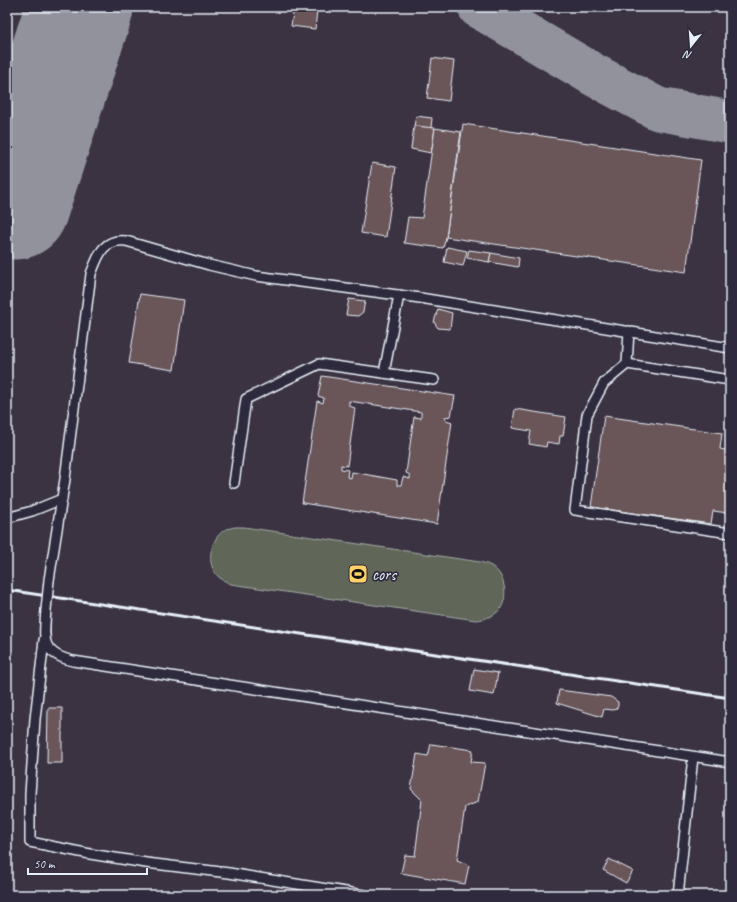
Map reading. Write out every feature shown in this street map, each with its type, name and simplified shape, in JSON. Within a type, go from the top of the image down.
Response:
[{"type":"lane","points":[[364,895],[229,873],[146,863],[30,842],[30,794],[35,719],[49,580],[62,499],[91,274],[101,250],[113,241],[120,240],[209,265],[256,276],[399,295],[730,348]]},
{"type":"lane","points":[[384,373],[399,295]]},
{"type":"lane","points":[[627,364],[629,331]]},
{"type":"lane","points":[[234,483],[246,399],[319,364],[434,380]]},
{"type":"lane","points":[[730,380],[627,364],[604,382],[587,415],[575,510],[730,533]]},
{"type":"lane","points":[[7,518],[32,511],[62,499]]},
{"type":"lane","points":[[44,636],[48,647],[52,652],[73,661],[730,762]]},
{"type":"lane","points":[[678,895],[693,757]]},
{"type":"green space","name":"cors","points":[[235,527],[244,527],[480,562],[493,567],[501,576],[505,593],[503,603],[499,611],[493,615],[476,620],[231,584],[221,579],[215,573],[211,560],[211,553],[214,542],[221,532]]},
{"type":"building","points":[[294,7],[317,10],[315,29],[291,26]]},
{"type":"building","points":[[432,58],[454,61],[449,101],[427,98]]},
{"type":"building","points":[[416,116],[432,118],[431,128],[414,126]]},
{"type":"building","points":[[463,124],[701,160],[686,272],[446,237]]},
{"type":"building","points":[[414,126],[435,128],[431,153],[411,149]]},
{"type":"building","points":[[435,128],[461,132],[446,237],[443,248],[404,243],[408,217],[422,218]]},
{"type":"building","points":[[372,163],[396,167],[386,237],[361,233]]},
{"type":"building","points":[[447,247],[467,251],[463,266],[444,262]]},
{"type":"building","points":[[469,250],[491,253],[489,262],[467,258]]},
{"type":"building","points":[[491,253],[519,258],[518,267],[489,262]]},
{"type":"building","points":[[140,294],[184,300],[174,370],[129,363]]},
{"type":"building","points":[[349,299],[365,301],[363,312],[358,316],[346,315]]},
{"type":"building","points":[[438,309],[452,313],[450,329],[438,328],[434,322]]},
{"type":"building","points":[[322,376],[455,396],[451,416],[445,417],[446,420],[452,422],[437,524],[302,503],[317,401],[323,403],[324,398],[318,396]],"holes":[[[349,401],[421,412],[421,418],[414,417],[406,473],[410,475],[410,479],[403,477],[401,485],[397,485],[397,480],[352,472],[351,478],[347,477],[348,470],[341,469],[341,465],[347,466],[355,408],[349,406]]]},
{"type":"building","points":[[515,409],[566,417],[563,436],[560,436],[559,444],[547,442],[546,447],[529,444],[531,431],[512,428]]},
{"type":"building","points":[[604,416],[722,433],[720,449],[730,451],[730,507],[728,513],[713,511],[711,524],[591,507]]},
{"type":"building","points":[[474,669],[498,673],[494,695],[470,691]]},
{"type":"building","points":[[559,690],[611,697],[618,702],[618,706],[613,710],[604,709],[602,717],[557,703]]},
{"type":"building","points":[[48,708],[62,708],[62,763],[47,763]]},
{"type":"building","points":[[431,744],[473,750],[471,762],[485,763],[478,802],[465,807],[457,860],[469,865],[465,884],[401,873],[405,855],[415,856],[422,800],[411,789],[417,754],[428,756]]},
{"type":"building","points":[[609,859],[633,871],[626,883],[603,870]]},
{"type":"taxiway","points":[[479,7],[596,76],[658,109],[730,122]]},
{"type":"runway","points":[[15,206],[80,7]]},
{"type":"railway","points":[[7,590],[730,698]]},
{"type":"place","name":"cors","points":[[358,574]]}]
